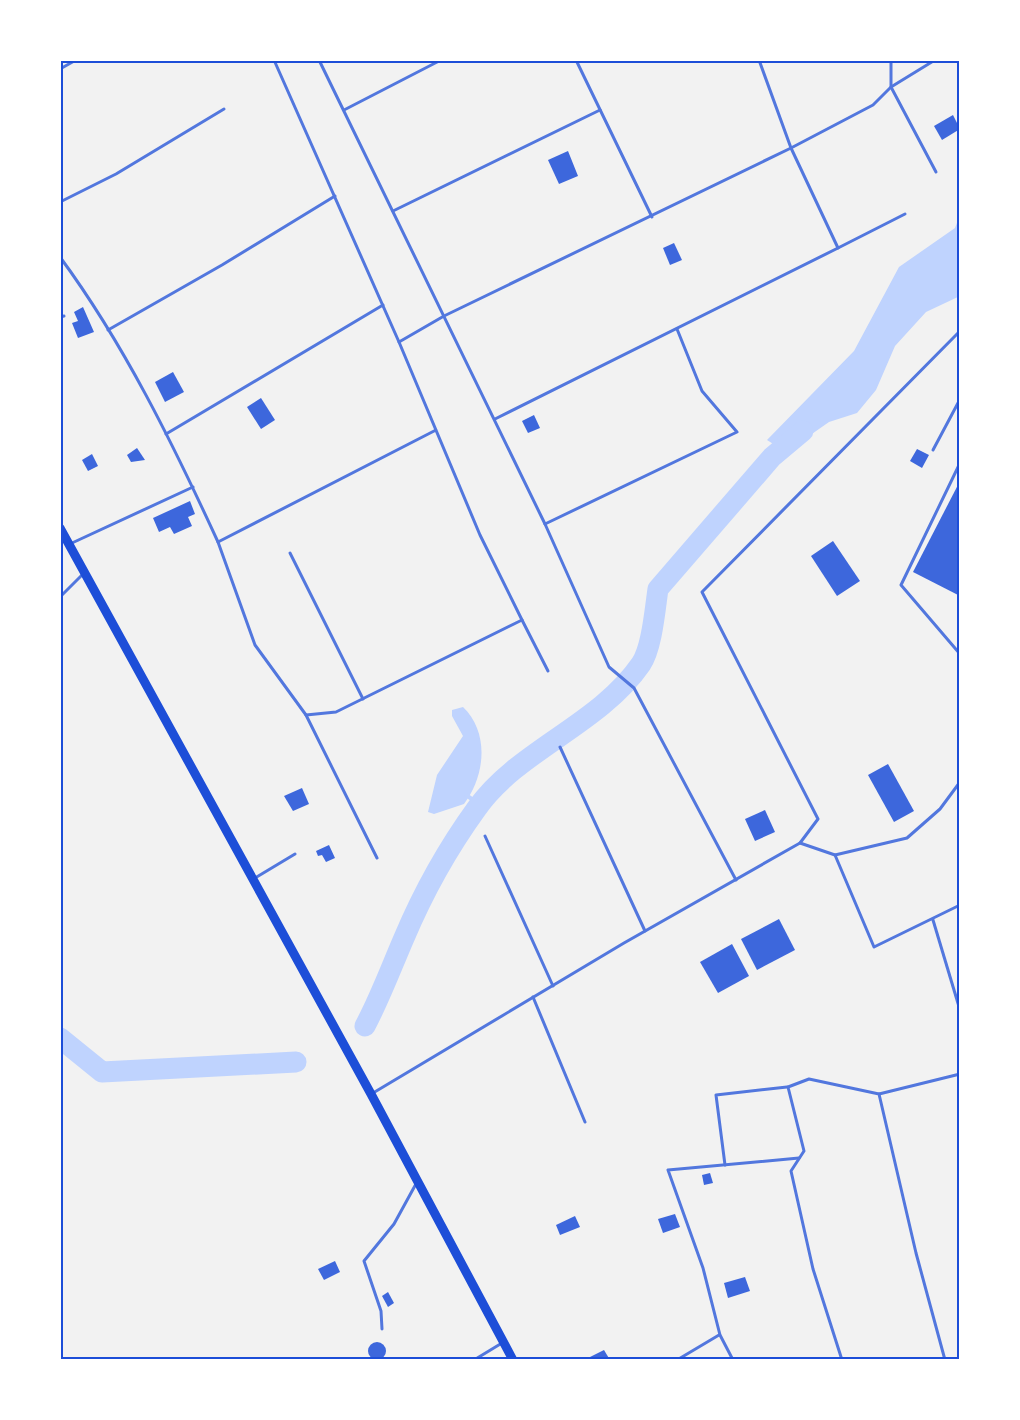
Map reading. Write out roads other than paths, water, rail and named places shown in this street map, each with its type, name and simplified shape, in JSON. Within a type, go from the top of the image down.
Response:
[{"type":"main road","points":[[60,528],[371,1094],[513,1360]]},
{"type":"lane","points":[[60,69],[76,60]]},
{"type":"lane","points":[[274,60],[383,305],[480,535],[548,671]]},
{"type":"lane","points":[[319,60],[495,419],[609,667],[634,688],[736,880]]},
{"type":"lane","points":[[344,110],[441,60]]},
{"type":"lane","points":[[576,60],[652,217]]},
{"type":"lane","points":[[759,60],[791,148],[838,248]]},
{"type":"lane","points":[[891,60],[891,87],[936,172]]},
{"type":"lane","points":[[399,342],[444,316],[652,217],[873,105],[891,87],[935,60]]},
{"type":"lane","points":[[60,202],[116,174],[224,109]]},
{"type":"lane","points":[[393,211],[600,110]]},
{"type":"lane","points":[[108,330],[222,265],[335,196]]},
{"type":"lane","points":[[495,419],[905,214]]},
{"type":"lane","points":[[60,257],[87,294],[166,434],[218,542],[255,645],[306,715],[377,858]]},
{"type":"lane","points":[[166,434],[383,305]]},
{"type":"lane","points":[[545,524],[737,432],[702,391],[677,329]]},
{"type":"lane","points":[[371,1094],[645,931],[800,843],[818,819],[702,592],[959,334]]},
{"type":"lane","points":[[933,450],[958,403],[960,405]]},
{"type":"lane","points":[[218,542],[436,430]]},
{"type":"lane","points":[[960,463],[901,585],[960,654]]},
{"type":"lane","points":[[69,545],[193,487]]},
{"type":"lane","points":[[290,553],[363,699]]},
{"type":"lane","points":[[60,597],[85,573]]},
{"type":"lane","points":[[306,715],[336,712],[522,620]]},
{"type":"lane","points":[[560,747],[645,931]]},
{"type":"lane","points":[[800,843],[835,855],[907,838],[940,809],[960,782]]},
{"type":"lane","points":[[485,836],[553,986]]},
{"type":"lane","points":[[253,879],[295,854]]},
{"type":"lane","points":[[835,855],[874,947],[960,905]]},
{"type":"lane","points":[[933,920],[960,1010]]},
{"type":"lane","points":[[533,998],[585,1122]]},
{"type":"lane","points":[[725,1165],[716,1095],[788,1087],[809,1079],[879,1094],[960,1074]]},
{"type":"lane","points":[[788,1087],[804,1151],[792,1171],[813,1269],[842,1360]]},
{"type":"lane","points":[[879,1094],[916,1253],[945,1360]]},
{"type":"lane","points":[[734,1360],[720,1335],[703,1268],[668,1170],[799,1158]]},
{"type":"lane","points":[[382,1329],[381,1311],[364,1261],[394,1224],[417,1181]]},
{"type":"lane","points":[[677,1360],[720,1335]]},
{"type":"lane","points":[[474,1360],[504,1342]]},
{"type":"water","points":[[960,215],[960,296],[926,312],[895,346],[876,390],[857,413],[829,422],[786,452],[767,440],[854,351],[899,267],[955,228]]},
{"type":"water","points":[[463,707],[472,717],[478,729],[482,755],[480,768],[471,793],[464,804],[434,814],[428,812],[437,775],[463,736],[452,716],[452,710]]},
{"type":"waterway","points":[[365,1026],[381,994],[411,921],[446,855],[477,808],[514,770],[581,721],[624,685],[645,657],[658,589],[772,457],[803,431]]},
{"type":"waterway","points":[[466,795],[479,804]]},
{"type":"waterway","points":[[60,1038],[102,1072],[296,1062]]}]
